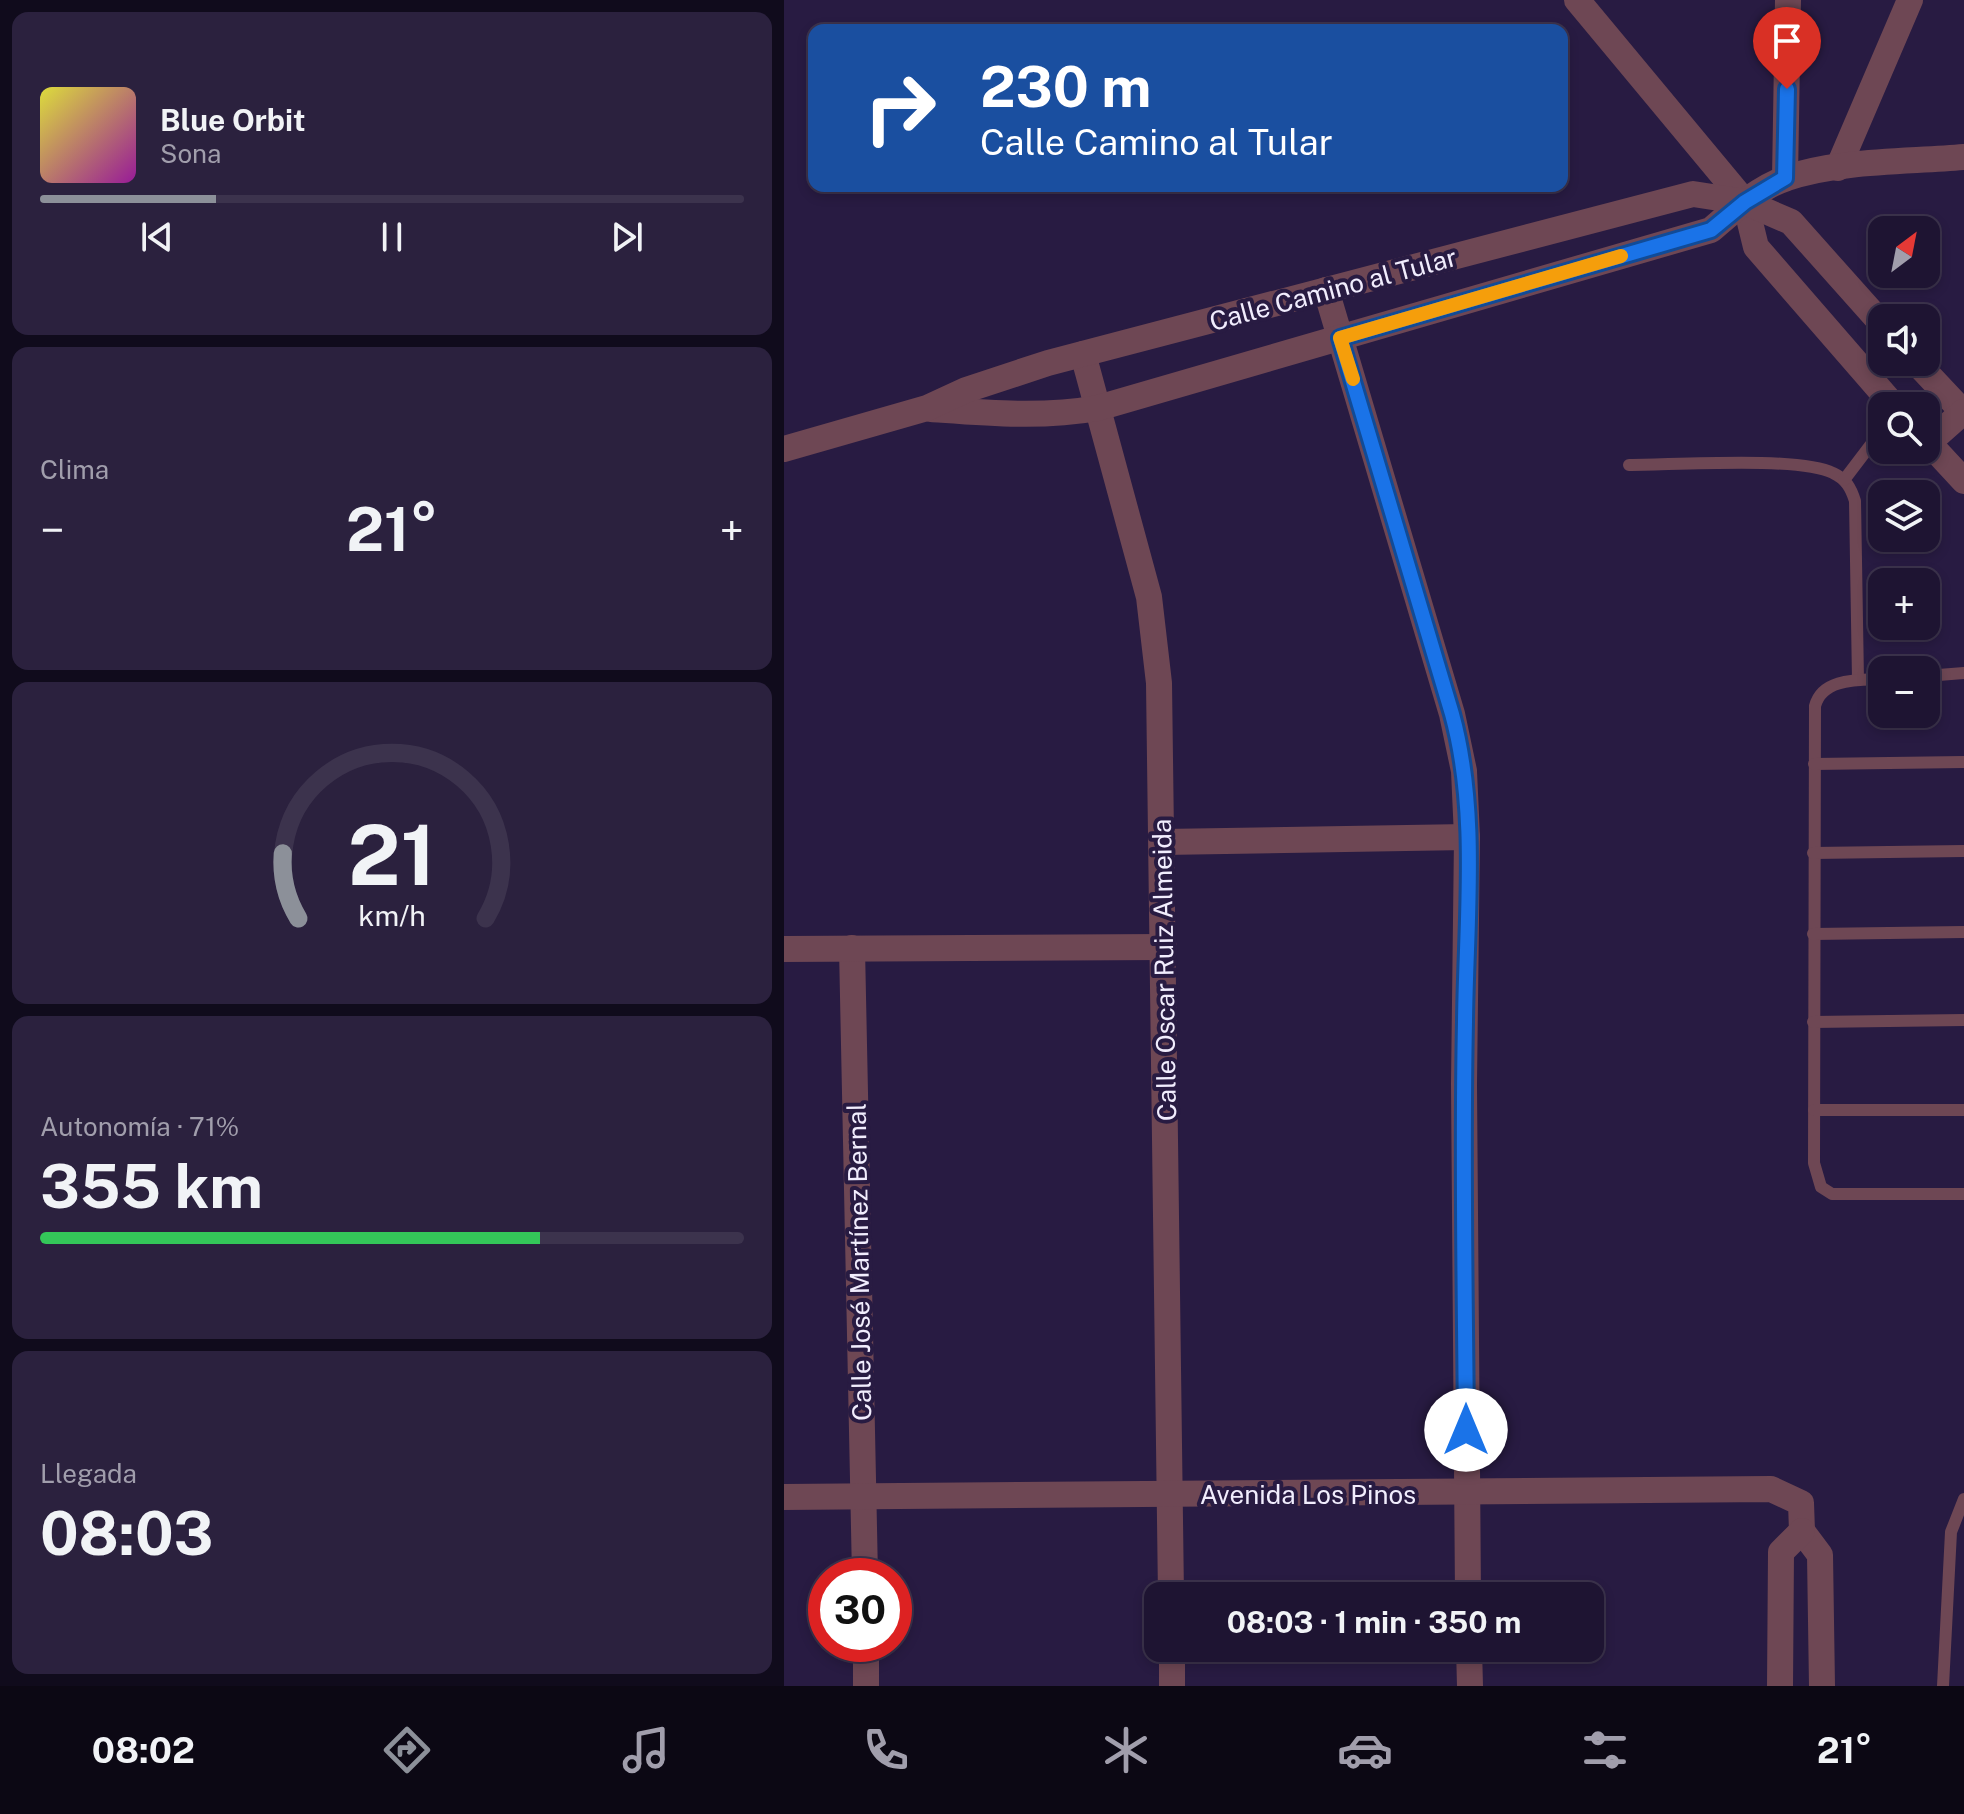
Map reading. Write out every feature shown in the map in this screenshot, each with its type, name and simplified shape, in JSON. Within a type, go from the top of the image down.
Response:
[{"type":"street","points":[[1577,0],[1745,202],[1756,247],[1882,392]]},
{"type":"street","points":[[1785,178],[1788,0]]},
{"type":"street","points":[[1838,168],[1910,0]]},
{"type":"street","name":"Calle Camino al Tular","points":[[927,408],[1061,415],[1098,408],[1711,230],[1745,202],[1785,178],[1838,168],[1964,157]]},
{"type":"street","name":"Calle Camino al Tular","points":[[784,449],[927,408],[966,390],[1083,354],[1693,194],[1745,202]]},
{"type":"street","points":[[1745,202],[1791,222],[1868,308]]},
{"type":"street","points":[[1326,290],[1459,740],[1467,837],[1464,1084],[1468,1582]]},
{"type":"street","name":"Calle Oscar Ruiz Almeida","points":[[1083,354],[1153,624],[1159,683],[1171,1582]]},
{"type":"street","points":[[1929,376],[1963,412],[1940,431]]},
{"type":"street","points":[[1940,456],[1964,481]]},
{"type":"street","points":[[1163,842],[1467,837]]},
{"type":"street","points":[[784,949],[1164,947]]},
{"type":"street","name":"Calle José Martínez Bernal","points":[[852,948],[865,1558]]},
{"type":"street","name":"Avenida Los Pinos","points":[[784,1497],[1771,1489],[1801,1503],[1802,1531]]},
{"type":"street","points":[[1780,1686],[1781,1552],[1802,1531],[1820,1555],[1822,1686]]},
{"type":"street","points":[[866,1662],[866,1686]]},
{"type":"street","points":[[1172,1662],[1172,1686]]},
{"type":"street","points":[[1469,1662],[1470,1686]]},
{"type":"lane","points":[[1844,480],[1868,448]]},
{"type":"lane","points":[[1629,465],[1788,464],[1819,468],[1844,480],[1851,488],[1855,501],[1858,680]]},
{"type":"lane","points":[[1940,675],[1964,673]]},
{"type":"lane","points":[[1868,680],[1832,685],[1817,697],[1813,853],[1814,1163],[1821,1187],[1832,1194],[1964,1194]]},
{"type":"lane","points":[[1814,764],[1964,762]]},
{"type":"lane","points":[[1813,853],[1964,851]]},
{"type":"lane","points":[[1813,934],[1964,932]]},
{"type":"lane","points":[[1813,1022],[1964,1020]]},
{"type":"lane","points":[[1814,1110],[1964,1110]]},
{"type":"lane","points":[[1943,1686],[1951,1532],[1964,1499]]},
{"type":"slow traffic","points":[[1353,379],[1340,338],[1621,256]]},
{"type":"route","points":[[1466,1430],[1464,1084],[1467,837],[1464,771],[1452,714],[1340,338],[1711,230],[1745,202],[1785,178],[1787,89]]}]
